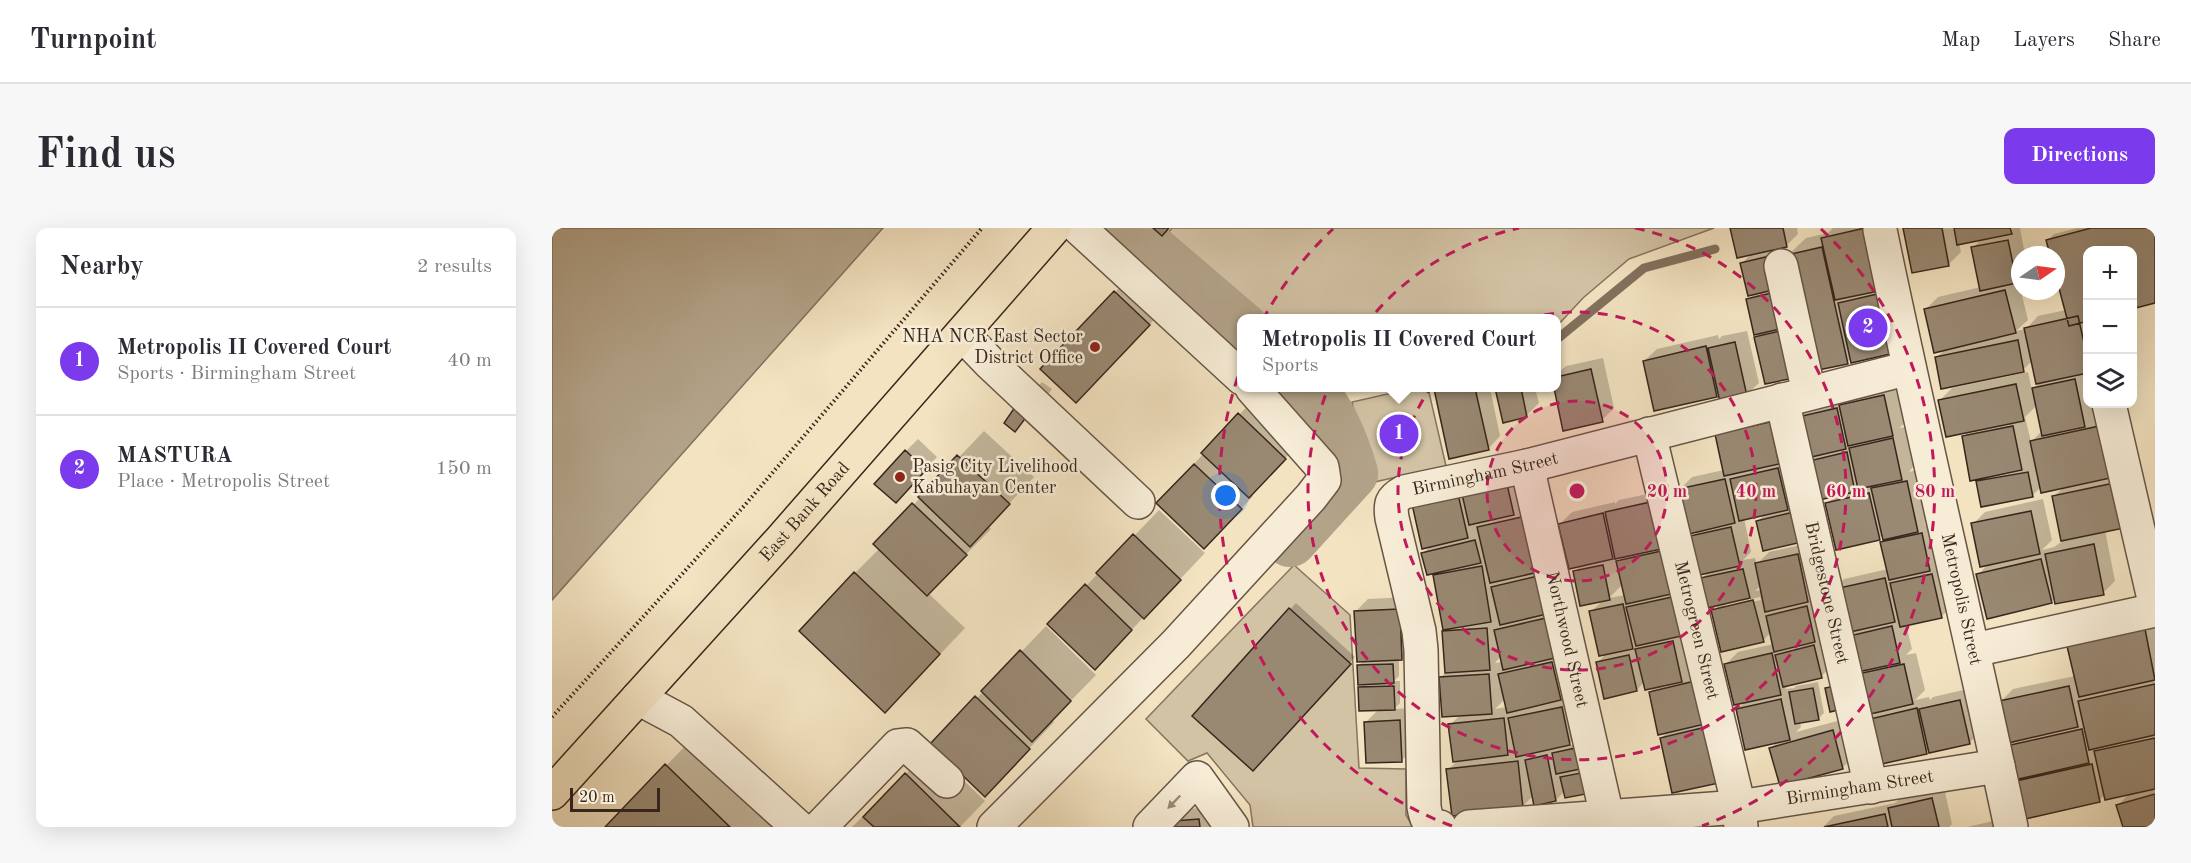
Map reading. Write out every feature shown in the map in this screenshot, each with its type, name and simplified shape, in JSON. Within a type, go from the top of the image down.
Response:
[{"type":"main road","name":"East Bank Road","points":[[552,794],[1054,228]]},
{"type":"street","points":[[1079,228],[1237,373]]},
{"type":"street","name":"Metropolis Street","points":[[1880,230],[2011,827]]},
{"type":"street","name":"Bridgestone Street","points":[[1781,266],[1796,397],[1871,787]]},
{"type":"street","points":[[962,334],[1138,502]]},
{"type":"street","name":"Birmingham Street","points":[[1440,827],[1430,824],[1426,819],[1424,807],[1421,650],[1419,632],[1392,518],[1391,502],[1404,492],[1527,466],[1909,368]]},
{"type":"street","points":[[994,827],[1176,644],[1324,480],[1322,467],[1256,392]]},
{"type":"street","points":[[2110,408],[2155,603]]},
{"type":"street","name":"Metrogreen Street","points":[[1650,434],[1740,817]]},
{"type":"street","name":"Northwood Street","points":[[1527,466],[1607,816]]},
{"type":"street","points":[[1974,650],[2155,610]]},
{"type":"street","points":[[638,699],[681,721],[798,827]]},
{"type":"street","points":[[820,827],[898,746],[907,745],[947,781]]},
{"type":"street","name":"Birmingham Street","points":[[1469,827],[1607,816],[1740,817],[1871,787],[1998,766]]},
{"type":"street","points":[[1150,827],[1197,778],[1232,827]]},
{"type":"path","points":[[552,717],[744,506],[982,228]]},
{"type":"shaded area","points":[[552,228],[883,228],[552,600]]},
{"type":"shaded area","points":[[1172,228],[1714,228],[1629,259],[1583,298],[1561,322],[1561,314],[1246,314],[1164,238]]},
{"type":"shaded area","points":[[1396,392],[1429,392],[1446,466],[1370,483],[1352,402]]},
{"type":"shaded area","points":[[1294,565],[1350,615],[1359,768],[1406,769],[1406,815],[1413,827],[1253,827],[1250,805],[1207,753],[1188,761],[1146,719]]},
{"type":"building","points":[[1153,228],[1169,228],[1162,236]]},
{"type":"building","points":[[1730,228],[1783,228],[1787,247],[1737,258]]},
{"type":"building","points":[[1865,228],[1879,291],[1835,300],[1821,238]]},
{"type":"building","points":[[1903,228],[1942,228],[1949,266],[1912,273]]},
{"type":"building","points":[[1954,228],[2010,228],[2012,234],[1957,245]]},
{"type":"building","points":[[2091,228],[2155,228],[2155,303],[2137,308],[2137,246],[2083,246],[2083,322],[2069,326],[2062,300],[2065,300],[2065,246],[2048,246],[2046,240]]},
{"type":"building","points":[[2008,240],[2011,254],[2011,284],[1980,291],[1971,247]]},
{"type":"building","points":[[1822,247],[1848,364],[1813,371],[1787,255]]},
{"type":"building","points":[[1774,255],[1781,288],[1748,296],[1740,263]]},
{"type":"building","points":[[2005,290],[2016,333],[1934,353],[1924,309]]},
{"type":"building","name":"NHA NCR East Sector District Office","points":[[1114,291],[1150,325],[1076,403],[1040,369]]},
{"type":"building","points":[[1776,292],[1784,328],[1754,335],[1746,299]]},
{"type":"building","points":[[1886,292],[1899,352],[1851,363],[1838,303]]},
{"type":"building","points":[[2078,316],[2083,338],[2083,374],[2036,384],[2024,328]]},
{"type":"building","points":[[1784,330],[1794,378],[1765,384],[1754,337]]},
{"type":"building","points":[[2018,340],[2024,372],[1941,389],[1935,357]]},
{"type":"building","points":[[1735,342],[1747,396],[1720,402],[1708,348]]},
{"type":"building","points":[[1706,346],[1717,397],[1654,411],[1643,361]]},
{"type":"building","points":[[1591,369],[1603,422],[1563,431],[1555,392],[1561,392],[1561,376]]},
{"type":"building","points":[[2075,379],[2085,427],[2042,436],[2032,388]]},
{"type":"building","points":[[2016,384],[2024,421],[1946,437],[1938,400]]},
{"type":"building","points":[[1435,392],[1476,392],[1489,450],[1449,459]]},
{"type":"building","points":[[1496,392],[1522,392],[1527,417],[1503,423]]},
{"type":"building","points":[[1884,395],[1893,436],[1848,446],[1839,405]]},
{"type":"building","points":[[1015,407],[1027,416],[1015,432],[1004,423]]},
{"type":"building","points":[[1837,408],[1846,449],[1807,458],[1798,417]]},
{"type":"building","points":[[1238,413],[1286,459],[1249,498],[1201,453]]},
{"type":"building","points":[[1770,422],[1779,464],[1724,476],[1715,434]]},
{"type":"building","points":[[2104,425],[2115,477],[2041,493],[2030,441]]},
{"type":"building","points":[[2013,426],[2022,470],[1970,481],[1962,436]]},
{"type":"building","points":[[1893,438],[1902,480],[1858,489],[1849,448]]},
{"type":"building","name":"Pasig City Livelihood Kabuhayan Center","points":[[905,450],[926,470],[896,503],[874,484]]},
{"type":"building","points":[[1847,452],[1855,492],[1814,501],[1805,462]]},
{"type":"building","points":[[957,455],[1010,504],[970,547],[918,497]]},
{"type":"building","points":[[1194,464],[1242,509],[1204,549],[1156,503]]},
{"type":"building","points":[[1778,468],[1788,510],[1739,521],[1730,479]]},
{"type":"building","points":[[2028,472],[2033,497],[1981,507],[1976,481]]},
{"type":"building","points":[[1725,479],[1735,523],[1689,534],[1678,489]]},
{"type":"building","points":[[1907,481],[1918,532],[1883,540],[1871,488]]},
{"type":"building","points":[[2119,482],[2129,527],[2061,541],[2052,496]]},
{"type":"building","points":[[1507,484],[1514,515],[1469,525],[1462,494]]},
{"type":"building","points":[[1869,493],[1880,540],[1836,550],[1825,503]]},
{"type":"building","points":[[1458,494],[1468,538],[1422,549],[1412,504]]},
{"type":"building","points":[[1655,501],[1666,548],[1615,559],[1605,512]]},
{"type":"building","points":[[912,503],[967,555],[927,596],[873,544]]},
{"type":"building","points":[[2031,511],[2040,554],[1980,567],[1971,523]]},
{"type":"building","points":[[1794,512],[1802,542],[1763,551],[1756,521]]},
{"type":"building","points":[[1603,513],[1613,559],[1569,569],[1558,524]]},
{"type":"building","points":[[1526,516],[1539,572],[1490,583],[1477,527]]},
{"type":"building","points":[[1731,527],[1740,566],[1699,575],[1690,536]]},
{"type":"building","points":[[1922,533],[1930,571],[1889,580],[1880,542]]},
{"type":"building","points":[[1133,534],[1181,580],[1144,619],[1096,573]]},
{"type":"building","points":[[1475,540],[1481,563],[1427,575],[1421,553]]},
{"type":"building","points":[[2094,544],[2104,595],[2055,604],[2045,554]]},
{"type":"building","points":[[1666,550],[1676,593],[1626,604],[1616,561]]},
{"type":"building","points":[[1798,554],[1808,602],[1765,612],[1755,563]]},
{"type":"building","points":[[2041,559],[2052,603],[1987,619],[1976,574]]},
{"type":"building","points":[[1603,565],[1610,600],[1580,606],[1573,571]]},
{"type":"building","points":[[1482,566],[1491,622],[1443,630],[1433,575]]},
{"type":"building","points":[[1743,569],[1750,598],[1707,608],[1700,578]]},
{"type":"building","points":[[854,572],[940,654],[885,713],[799,631]]},
{"type":"building","points":[[1932,574],[1942,618],[1900,627],[1890,583]]},
{"type":"building","points":[[1538,576],[1547,614],[1500,625],[1491,587]]},
{"type":"building","points":[[1885,578],[1895,622],[1841,634],[1830,590]]},
{"type":"building","points":[[1085,584],[1132,630],[1095,670],[1047,624]]},
{"type":"building","points":[[1677,596],[1686,635],[1636,646],[1626,607]]},
{"type":"building","points":[[1753,600],[1764,642],[1721,652],[1711,610]]},
{"type":"building","points":[[1623,604],[1633,649],[1599,656],[1589,611]]},
{"type":"building","points":[[1807,606],[1815,642],[1774,652],[1766,616]]},
{"type":"building","points":[[1289,608],[1351,664],[1253,771],[1192,716]]},
{"type":"building","points":[[1400,609],[1402,660],[1357,662],[1354,611]]},
{"type":"building","points":[[1546,618],[1555,658],[1503,670],[1494,630]]},
{"type":"building","points":[[1892,626],[1900,663],[1853,673],[1845,637]]},
{"type":"building","points":[[1487,628],[1490,670],[1445,673],[1442,631]]},
{"type":"building","points":[[2145,629],[2155,680],[2079,697],[2067,646]]},
{"type":"building","points":[[1673,641],[1682,682],[1645,690],[1635,649]]},
{"type":"building","points":[[1814,645],[1822,678],[1783,687],[1775,655]]},
{"type":"building","points":[[1020,650],[1071,701],[1032,742],[981,691]]},
{"type":"building","points":[[1772,653],[1781,695],[1734,705],[1724,664]]},
{"type":"building","points":[[1629,655],[1637,691],[1604,699],[1596,662]]},
{"type":"building","points":[[1552,662],[1561,700],[1507,713],[1498,674]]},
{"type":"building","points":[[1393,664],[1394,683],[1358,685],[1357,665]]},
{"type":"building","points":[[1904,664],[1913,704],[1862,716],[1853,675]]},
{"type":"building","points":[[1489,674],[1492,714],[1442,717],[1439,677]]},
{"type":"building","points":[[1695,681],[1705,724],[1658,735],[1649,692]]},
{"type":"building","points":[[2155,684],[2155,735],[2089,750],[2078,701]]},
{"type":"building","points":[[1840,685],[1846,708],[1830,712],[1825,688]]},
{"type":"building","points":[[1394,686],[1395,710],[1359,711],[1358,687]]},
{"type":"building","points":[[2069,686],[2078,727],[2008,743],[1999,701]]},
{"type":"building","points":[[1813,688],[1819,720],[1795,724],[1789,692]]},
{"type":"building","points":[[975,696],[1030,749],[985,797],[930,744]]},
{"type":"building","points":[[1781,699],[1790,740],[1745,750],[1736,709]]},
{"type":"building","points":[[1960,700],[1970,744],[1929,753],[1919,709]]},
{"type":"building","points":[[1562,707],[1570,745],[1516,757],[1508,718]]},
{"type":"building","points":[[1917,708],[1927,754],[1877,765],[1866,720]]},
{"type":"building","points":[[1504,718],[1508,755],[1453,762],[1448,724]]},
{"type":"building","points":[[1400,720],[1402,762],[1366,763],[1364,722]]},
{"type":"building","points":[[1706,727],[1719,783],[1672,793],[1660,738]]},
{"type":"building","points":[[2082,729],[2089,763],[2014,780],[2006,746]]},
{"type":"building","points":[[1833,730],[1843,769],[1780,786],[1769,748]]},
{"type":"building","points":[[2155,738],[2155,789],[2105,800],[2094,751]]},
{"type":"building","points":[[1585,746],[1590,767],[1556,774],[1552,753]]},
{"type":"building","points":[[1547,755],[1556,801],[1534,806],[1525,760]]},
{"type":"building","points":[[1518,761],[1523,808],[1452,816],[1446,769]]},
{"type":"building","points":[[665,764],[730,827],[605,827]]},
{"type":"building","points":[[2092,764],[2100,802],[2021,820],[2012,782]]},
{"type":"building","points":[[1586,772],[1591,793],[1565,798],[1560,777]]},
{"type":"building","points":[[905,773],[960,827],[874,827],[863,817]]},
{"type":"building","points":[[2155,794],[2155,827],[2123,827],[2116,805]]},
{"type":"building","points":[[1932,798],[1939,827],[1892,827],[1888,808]]},
{"type":"building","points":[[1885,814],[1888,827],[1824,827]]},
{"type":"building","points":[[1199,819],[1200,827],[1175,827],[1174,821]]},
{"type":"waterway","points":[[1130,233],[1237,325]]},
{"type":"waterway","points":[[1561,336],[1644,268],[1715,249]]},
{"type":"waterway","points":[[1290,540],[1351,473],[1328,416],[1310,392]]},
{"type":"waterway","points":[[1314,395],[1326,392]]},
{"type":"place","name":"MASTURA","points":[[1868,328]]},
{"type":"place","name":"NHA NCR East Sector District Office","points":[[1095,347]]},
{"type":"place","name":"Metropolis II Covered Court","points":[[1399,434]]},
{"type":"place","name":"Pasig City Livelihood Kabuhayan Center","points":[[900,477]]}]
